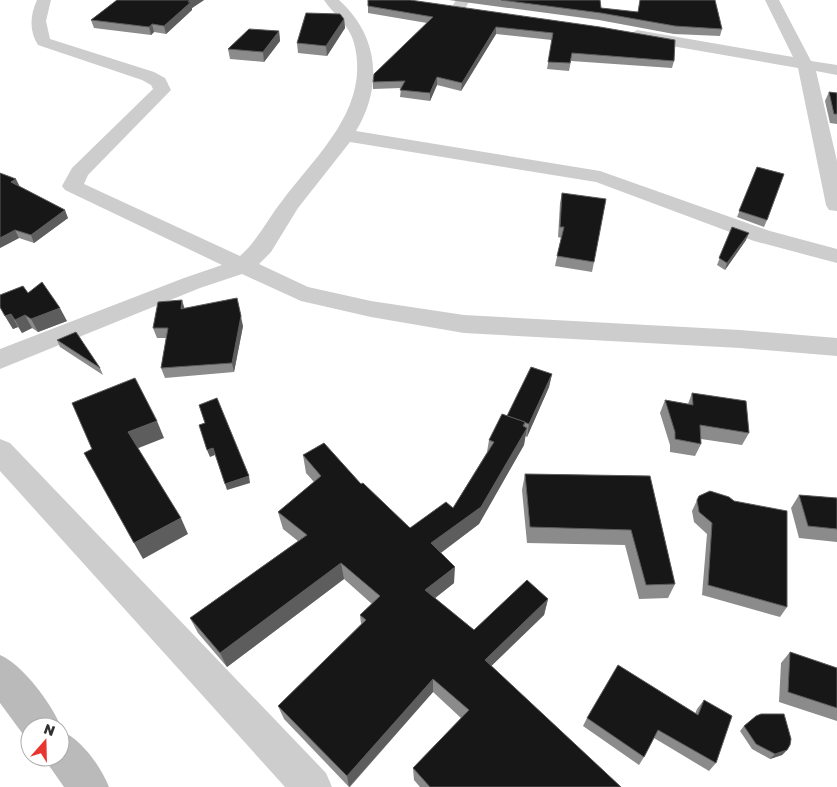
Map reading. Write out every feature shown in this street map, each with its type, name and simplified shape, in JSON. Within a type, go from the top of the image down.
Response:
[{"type":"street","points":[[44,0],[40,8],[39,36],[44,42],[148,76],[159,82],[162,90],[78,172],[72,186],[301,293],[371,309],[464,324],[740,339],[837,347]]},
{"type":"street","points":[[0,360],[192,283],[243,266],[263,247],[289,206],[355,118],[366,72],[362,42],[348,16],[331,0]]},
{"type":"street","points":[[772,0],[806,66],[837,205]]},
{"type":"street","points":[[440,6],[460,4],[476,11]]},
{"type":"street","points":[[626,33],[837,70]]},
{"type":"street","points":[[344,135],[600,177],[762,236],[837,256]]},
{"type":"street","points":[[0,451],[312,787]]},
{"type":"street","points":[[0,673],[34,717]]},
{"type":"street","points":[[70,763],[89,787]]},
{"type":"building","points":[[117,0],[190,0],[188,2],[191,2],[164,26],[152,24],[149,27],[91,20]]},
{"type":"building","points":[[368,0],[410,0],[600,27],[675,40],[674,61],[572,53],[570,63],[548,62],[553,33],[496,27],[462,83],[437,77],[430,93],[400,90],[405,81],[373,82],[374,74],[433,17],[368,6]]},
{"type":"building","points":[[501,0],[600,0],[601,8],[638,12],[640,0],[715,0],[722,29],[675,26],[601,13]]},
{"type":"building","points":[[306,13],[340,14],[344,19],[326,46],[297,43]]},
{"type":"building","points":[[249,29],[279,31],[263,52],[228,49]]},
{"type":"building","points":[[829,92],[837,93],[837,114],[834,114]]},
{"type":"building","points":[[757,167],[784,174],[767,220],[739,211]]},
{"type":"building","points":[[0,173],[16,179],[11,182],[65,210],[31,235],[15,230],[0,238]]},
{"type":"building","points":[[562,193],[606,199],[594,262],[557,256],[564,227],[560,227]]},
{"type":"building","points":[[732,227],[749,233],[727,263],[719,258]]},
{"type":"building","points":[[42,282],[60,308],[31,319],[25,315],[15,320],[11,314],[5,316],[0,307],[0,295],[23,286],[28,293]]},
{"type":"building","points":[[237,298],[241,316],[232,363],[161,368],[168,328],[153,328],[158,302],[182,300],[181,309]]},
{"type":"building","points":[[76,332],[100,368],[57,340]]},
{"type":"building","points":[[531,367],[552,374],[529,424],[507,416]]},
{"type":"building","points":[[135,378],[157,421],[128,432],[181,518],[134,543],[84,453],[92,449],[72,403]]},
{"type":"building","points":[[692,393],[746,401],[749,433],[700,425],[701,444],[675,439],[675,432],[665,400],[693,405]]},
{"type":"building","points":[[217,398],[249,476],[225,484],[213,448],[207,450],[199,425],[205,423],[199,405]]},
{"type":"building","points":[[502,414],[525,422],[523,426],[527,428],[481,507],[431,543],[455,567],[425,590],[474,630],[527,580],[548,599],[485,660],[621,787],[430,787],[413,768],[469,710],[433,679],[347,776],[278,706],[366,620],[360,615],[380,596],[341,563],[220,653],[190,618],[307,535],[278,512],[321,476],[303,455],[324,443],[361,484],[363,483],[410,528],[446,502],[453,508],[494,442],[489,440]]},
{"type":"building","points":[[525,474],[650,476],[675,584],[646,585],[631,530],[530,527]]},
{"type":"building","points":[[710,491],[729,497],[734,501],[787,511],[787,607],[708,585],[712,523],[699,512],[697,500],[699,496]]},
{"type":"building","points":[[799,495],[837,498],[837,529],[808,526]]},
{"type":"building","points":[[790,652],[837,668],[837,708],[788,692]]},
{"type":"building","points":[[618,665],[698,715],[704,700],[732,716],[716,763],[658,730],[644,757],[587,718]]},
{"type":"building","points":[[761,714],[784,714],[791,739],[787,750],[775,754],[756,744],[744,726]]}]
